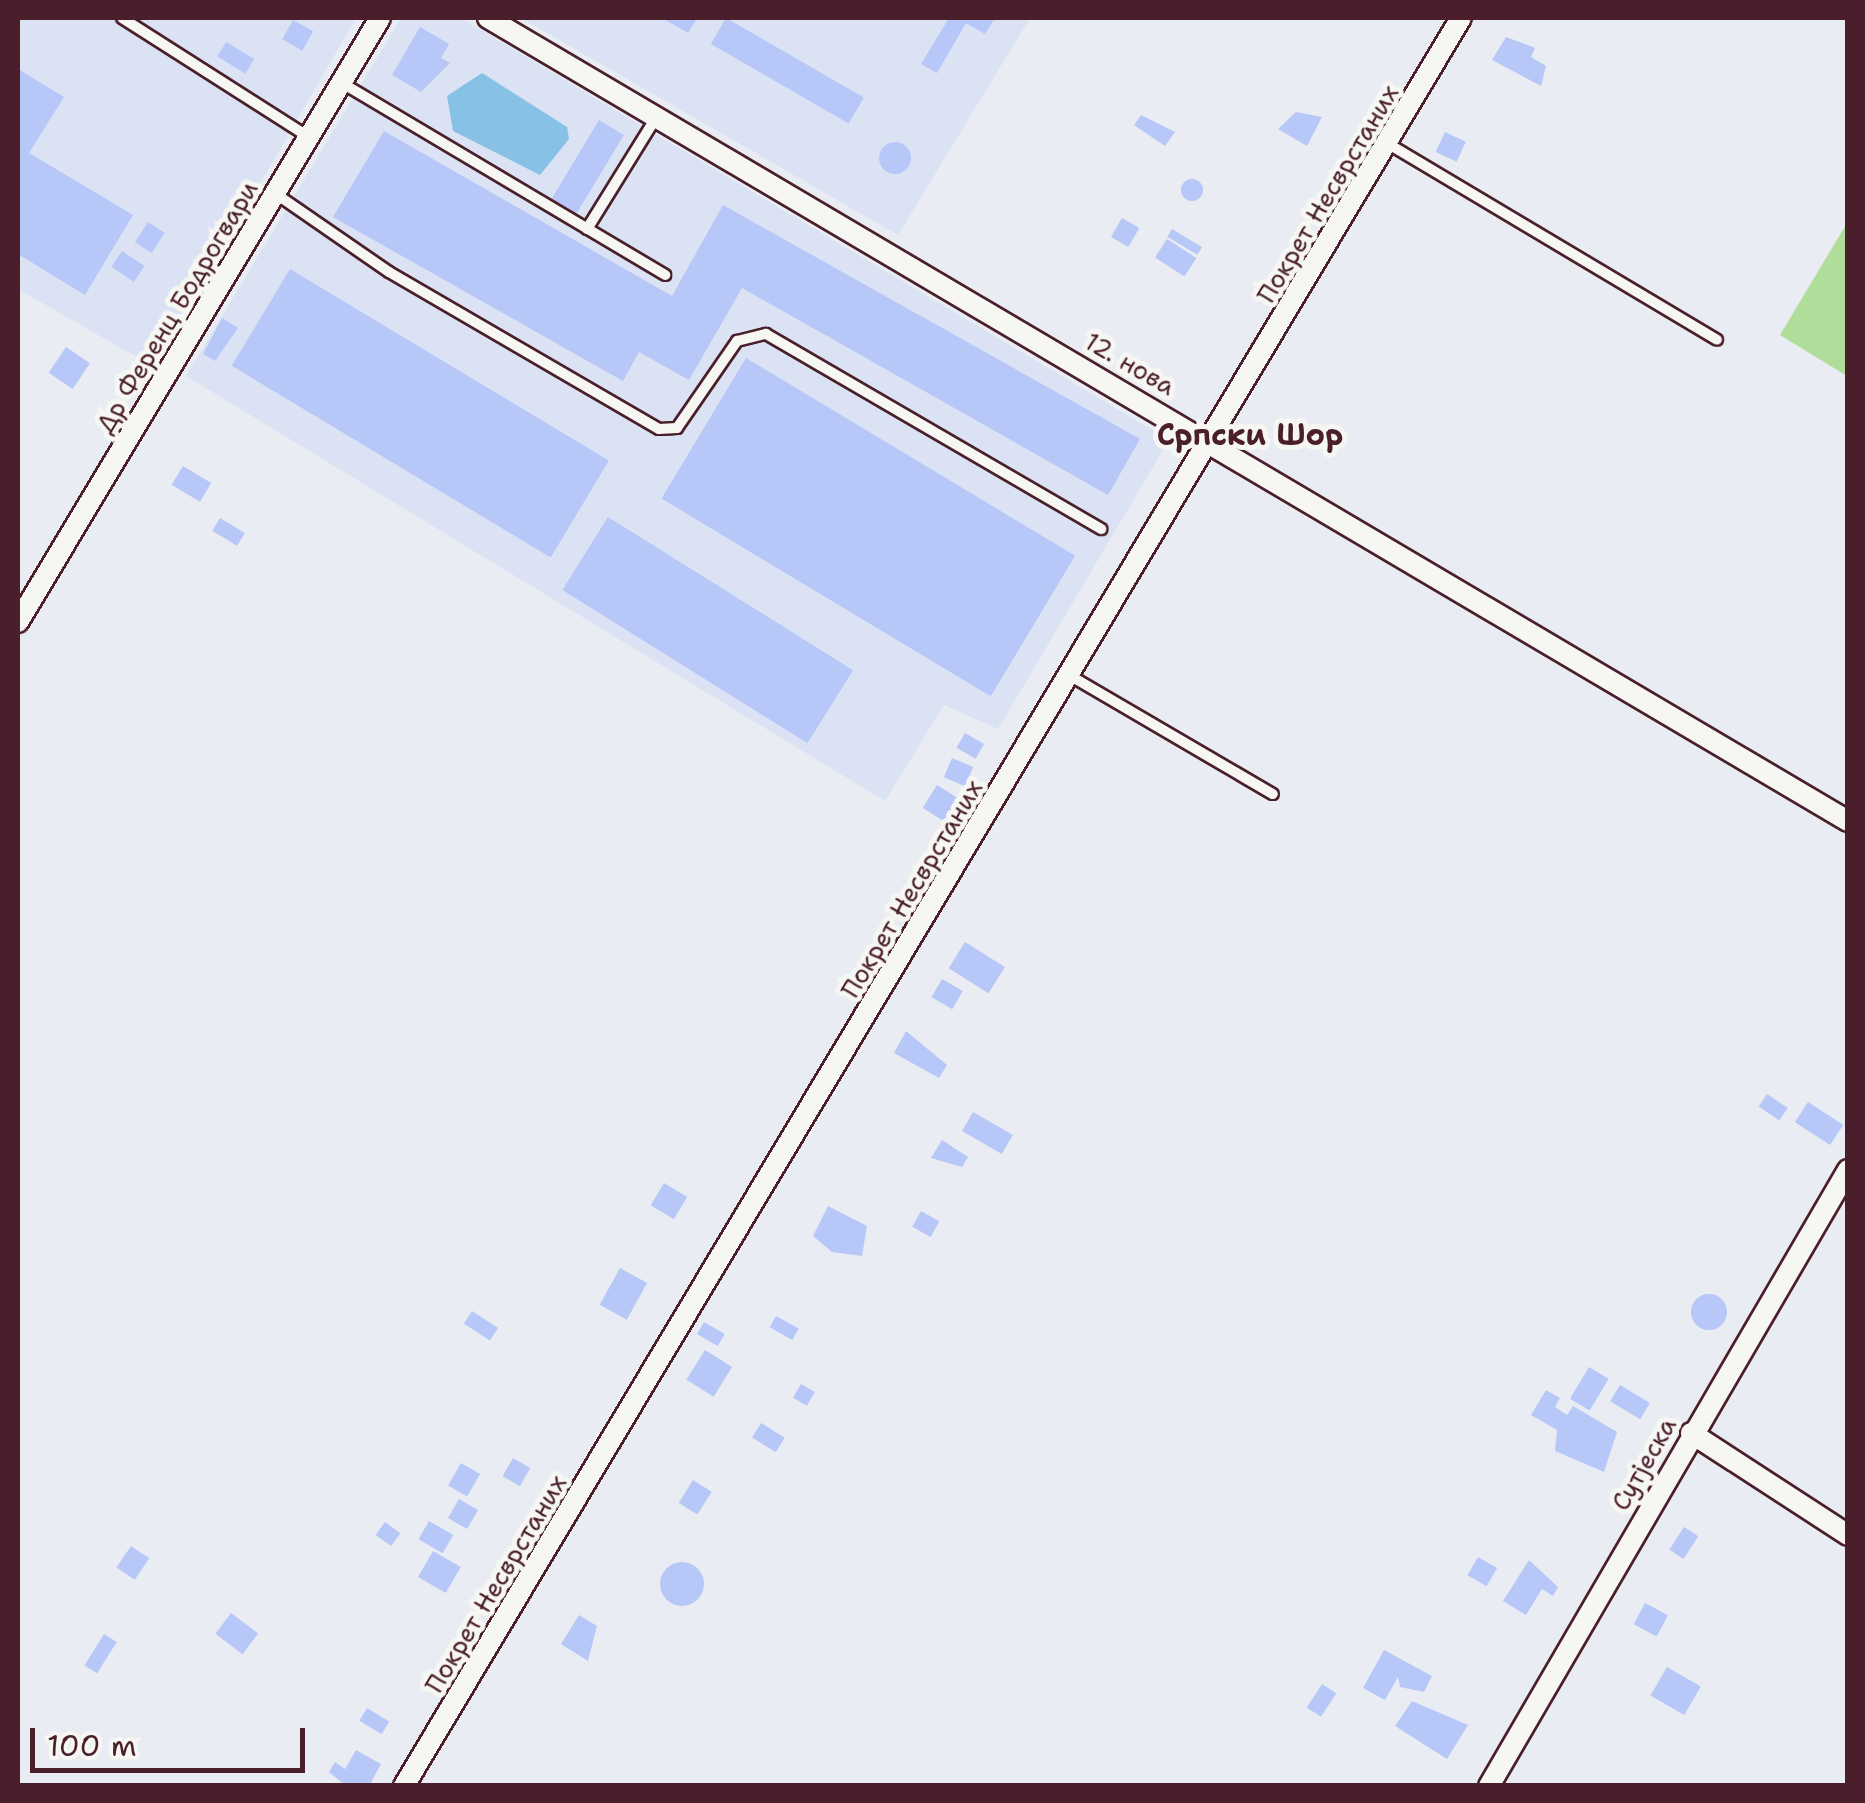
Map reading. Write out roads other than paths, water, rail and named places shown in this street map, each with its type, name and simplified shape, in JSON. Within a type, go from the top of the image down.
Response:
[{"type":"street","name":"Др Ференц Бодрогвари","points":[[18,622],[380,18]]},
{"type":"street","name":"12. нова","points":[[488,18],[1212,440],[1848,821]]},
{"type":"street","name":"Покрет Несврстаних","points":[[404,1786],[1462,18]]},
{"type":"street","name":"Сутјеска","points":[[1489,1786],[1691,1433],[1848,1170]]},
{"type":"street","points":[[1691,1433],[1848,1534]]},
{"type":"lane","points":[[122,18],[308,137]]},
{"type":"lane","points":[[341,82],[666,275]]},
{"type":"lane","points":[[587,229],[657,116]]},
{"type":"lane","points":[[1387,144],[1717,340]]},
{"type":"lane","points":[[275,193],[389,272],[648,424],[676,428],[737,341],[766,334],[1101,529]]},
{"type":"lane","points":[[1069,674],[1273,794]]},
{"type":"water","points":[[482,73],[567,127],[569,139],[540,175],[453,131],[447,96]]},
{"type":"district","name":"Српски Шор","points":[[1250,435]]}]
